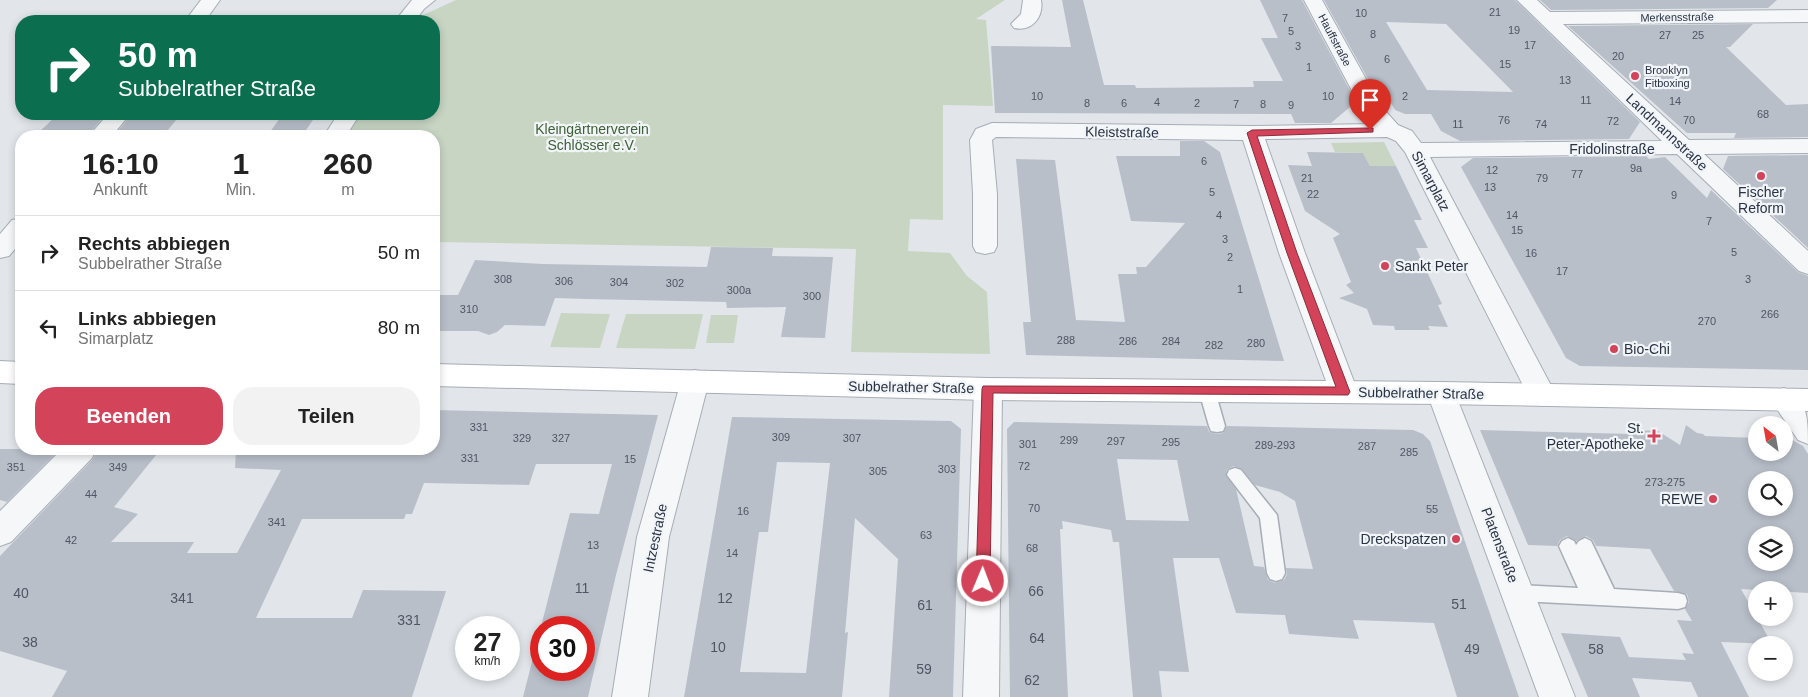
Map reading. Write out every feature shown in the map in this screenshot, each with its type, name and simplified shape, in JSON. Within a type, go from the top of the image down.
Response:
[{"type":"main road","points":[[0,372],[15,373]]},
{"type":"main road","name":"Subbelrather Straße","points":[[440,375],[988,389],[1207,390],[1796,399]]},
{"type":"street","points":[[200,15],[211,0]]},
{"type":"street","points":[[410,15],[417,5],[426,0]]},
{"type":"street","points":[[1022,24],[1030,18],[1033,9],[1032,0]]},
{"type":"street","name":"Hauffstraße","points":[[1314,0],[1372,108],[1390,130]]},
{"type":"street","name":"Landmannstraße","points":[[1526,0],[1808,265]]},
{"type":"street","points":[[1779,0],[1803,16]]},
{"type":"street","name":"Merkensstraße","points":[[1546,18],[1803,16]]},
{"type":"street","points":[[105,130],[114,120]]},
{"type":"street","name":"Kleiststraße","points":[[985,246],[982,140],[984,134],[992,130],[1252,133]]},
{"type":"street","points":[[1344,392],[1292,253],[1252,133],[1390,130]]},
{"type":"street","name":"Simarplatz","points":[[1390,130],[1404,136],[1415,150],[1542,395]]},
{"type":"street","name":"Fridolinstraße","points":[[1415,150],[1684,149],[1808,146]]},
{"type":"street","points":[[0,250],[15,233]]},
{"type":"street","name":"Intzestraße","points":[[630,697],[653,536],[696,382]]},
{"type":"street","points":[[981,697],[988,389]]},
{"type":"street","name":"Platenstraße","points":[[1441,393],[1557,697]]},
{"type":"street","points":[[1796,399],[1808,432]]},
{"type":"street","points":[[0,532],[75,455]]},
{"type":"lane","points":[[1207,390],[1217,426]]},
{"type":"lane","points":[[1235,475],[1268,514],[1276,573]]},
{"type":"lane","points":[[1576,546],[1600,598]]},
{"type":"lane","points":[[1518,593],[1678,601]]},
{"type":"green space","name":"Kleingärtnerverein Schlösser e.V.","points":[[456,0],[1005,0],[976,19],[986,20],[993,106],[943,105],[943,220],[910,219],[908,251],[950,253],[967,276],[987,292],[990,354],[851,352],[856,249],[440,242],[440,130],[351,130],[357,120],[440,120],[440,15],[423,15]]},
{"type":"green space","points":[[1384,142],[1396,166],[1370,166],[1363,153],[1335,152],[1331,143]]},
{"type":"green space","points":[[561,313],[610,314],[600,348],[550,347]]},
{"type":"green space","points":[[626,314],[703,314],[695,349],[616,348]]},
{"type":"green space","points":[[711,315],[738,315],[734,343],[706,343]]},
{"type":"building","points":[[1062,0],[1083,0],[1104,85],[1135,85],[1136,88],[1254,87],[1253,81],[1283,81],[1261,38],[1278,38],[1260,0],[1302,0],[1356,102],[1331,123],[1295,123],[1291,114],[995,113],[991,46],[1071,47]]},
{"type":"building","points":[[1324,0],[1515,0],[1640,122],[1629,139],[1460,141],[1441,131],[1431,114],[1405,114],[1395,110],[1379,82],[1373,88]],"holes":[[[1386,22],[1446,24],[1513,92],[1427,90]]]},
{"type":"building","points":[[1540,0],[1777,0],[1768,8],[1551,10]]},
{"type":"building","points":[[1753,24],[1730,47],[1726,47],[1786,105],[1808,104],[1808,137],[1734,138],[1736,133],[1687,133],[1568,26]]},
{"type":"building","points":[[52,120],[101,120],[92,130],[41,130]]},
{"type":"building","points":[[127,120],[176,120],[168,130],[119,130]]},
{"type":"building","points":[[279,120],[313,120],[306,130],[271,130]]},
{"type":"building","points":[[1180,141],[1204,141],[1220,152],[1284,361],[1026,355],[1023,322],[1031,322],[1016,159],[1055,160],[1076,320],[1125,322],[1118,274],[1137,274],[1136,267],[1146,267],[1185,223],[1131,221],[1116,156],[1180,156]]},
{"type":"building","name":"Sankt Peter","points":[[1307,152],[1363,153],[1370,166],[1396,166],[1422,220],[1414,220],[1428,248],[1416,248],[1442,304],[1438,305],[1448,327],[1428,326],[1430,330],[1395,330],[1394,326],[1373,325],[1367,309],[1339,298],[1354,293],[1346,285],[1351,282],[1333,238],[1340,234],[1305,211],[1288,165],[1312,166]]},
{"type":"building","points":[[1808,155],[1808,248],[1723,169],[1728,156]]},
{"type":"building","points":[[1646,156],[1649,159],[1665,157],[1707,198],[1711,190],[1798,272],[1808,276],[1808,370],[1580,366],[1566,358],[1461,167],[1473,158]]},
{"type":"building","points":[[711,247],[773,248],[772,256],[833,257],[825,338],[781,337],[786,307],[727,308],[726,302],[555,298],[545,326],[505,325],[497,332],[489,335],[478,331],[440,331],[440,295],[458,295],[475,260],[543,264],[707,267]]},
{"type":"building","points":[[440,410],[658,415],[616,575],[595,666],[595,616],[544,616],[570,513],[599,514],[612,464],[536,464],[529,485],[424,483],[412,514],[406,514],[404,519],[302,519],[256,618],[352,618],[363,590],[446,591],[412,697],[52,697],[67,671],[0,651],[0,556],[95,455],[156,455],[114,507],[138,514],[111,542],[194,542],[187,553],[237,553],[281,470],[235,468],[236,455],[440,455]]},
{"type":"building","points":[[732,417],[951,421],[961,429],[953,697],[889,697],[898,559],[855,518],[845,633],[848,632],[842,697],[684,697]],"holes":[[[777,462],[830,463],[806,673],[740,672],[759,532],[768,532]]]},
{"type":"building","points":[[1014,422],[1207,426],[1209,432],[1217,434],[1223,433],[1227,426],[1413,430],[1423,434],[1430,441],[1519,697],[1457,697],[1434,623],[1353,620],[1359,639],[1289,634],[1285,615],[1236,613],[1219,558],[1173,558],[1189,672],[1159,671],[1162,697],[1133,697],[1119,542],[1113,542],[1111,530],[1062,521],[1063,529],[1060,529],[1068,697],[1010,697],[1007,429]],"holes":[[[1117,459],[1177,460],[1189,521],[1126,520]],[[1234,466],[1242,469],[1255,485],[1280,492],[1295,501],[1313,569],[1286,568],[1287,574],[1284,580],[1275,583],[1268,580],[1264,567],[1254,566],[1236,489],[1226,476],[1227,469]]]},
{"type":"building","points":[[1686,425],[1705,436],[1748,438],[1748,461],[1793,461],[1793,440],[1803,446],[1808,454],[1808,593],[1793,592],[1793,581],[1748,581],[1748,589],[1741,589],[1748,601],[1748,626],[1762,626],[1767,636],[1748,636],[1748,643],[1721,642],[1749,697],[1698,697],[1691,682],[1632,678],[1640,697],[1588,697],[1561,633],[1620,637],[1629,657],[1686,660],[1682,653],[1694,654],[1677,620],[1692,621],[1685,609],[1689,602],[1687,594],[1674,591],[1650,549],[1596,546],[1593,540],[1586,536],[1576,541],[1567,536],[1560,540],[1557,546],[1528,545],[1480,430],[1632,434],[1632,430],[1658,431],[1680,445]]},
{"type":"building","points":[[0,449],[15,449],[15,455],[54,455],[7,502],[0,500]]},
{"type":"building","points":[[530,670],[530,681],[592,681],[588,697],[523,697]]},
{"type":"place","name":"Brooklyn Fitboxing","points":[[1635,76]]},
{"type":"place","name":"Fischer Reform","points":[[1761,176]]},
{"type":"place","name":"Sankt Peter","points":[[1385,266]]},
{"type":"place","name":"Bio-Chi","points":[[1614,349]]},
{"type":"place","name":"St. Peter-Apotheke","points":[[1654,436]]},
{"type":"place","name":"REWE","points":[[1713,499]]},
{"type":"place","name":"Dreckspatzen","points":[[1456,539]]},
{"type":"route","points":[[983,581],[988,389],[1344,392],[1292,253],[1252,133],[1370,130]]}]
